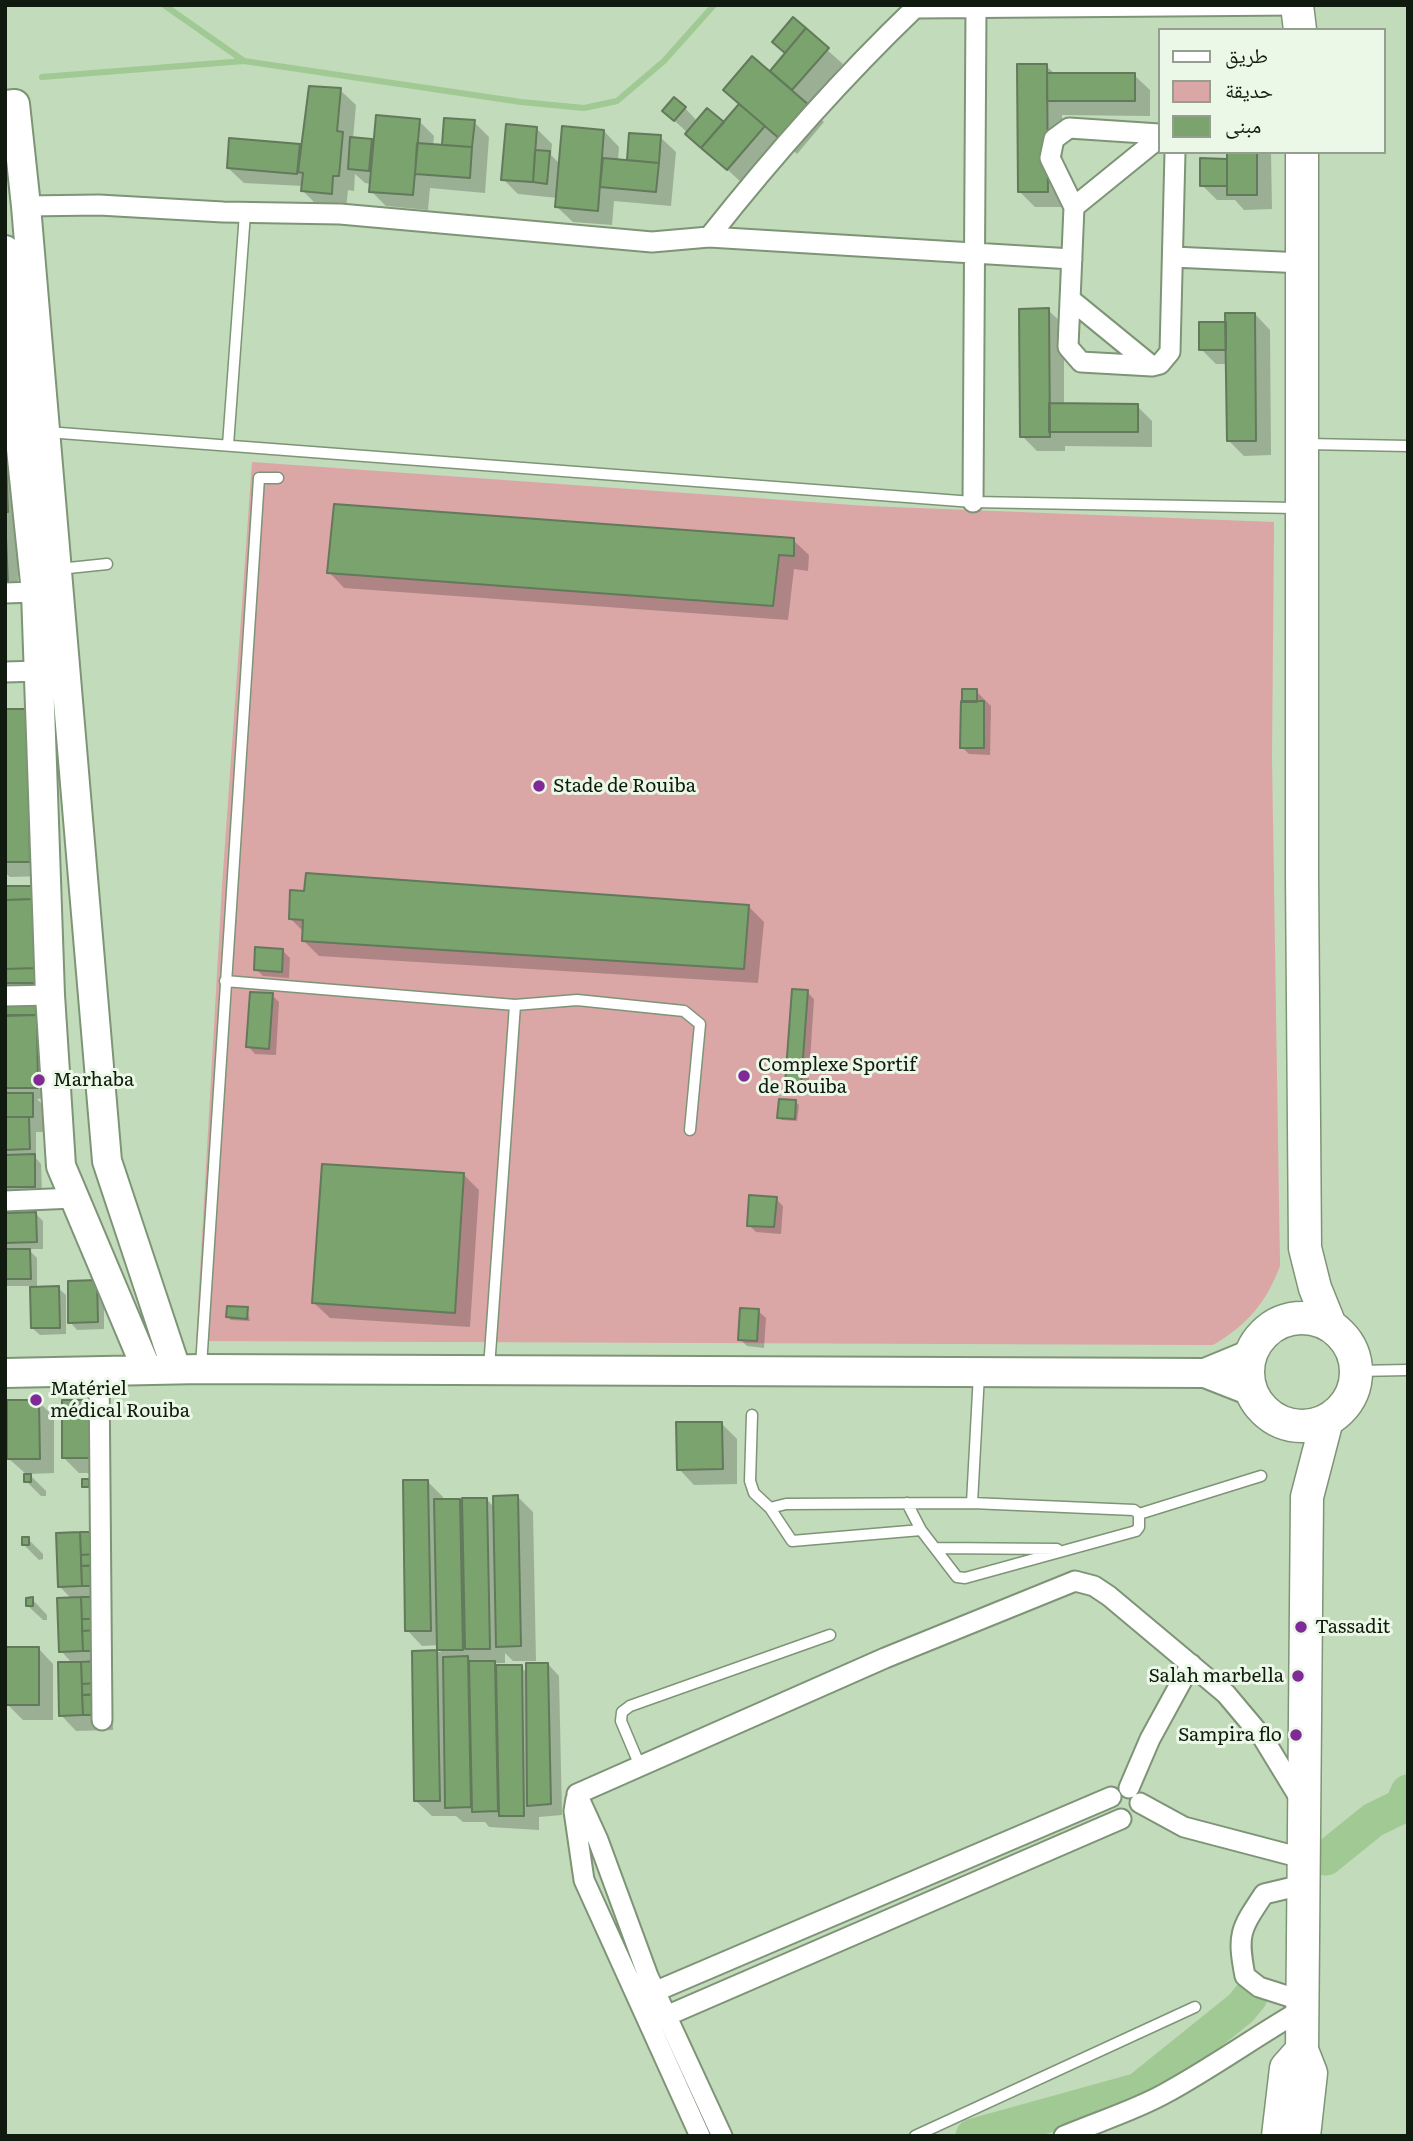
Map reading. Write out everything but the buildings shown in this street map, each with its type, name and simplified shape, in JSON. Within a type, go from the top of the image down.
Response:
[{"type":"main road","points":[[1303,154],[1305,1248],[1315,1288],[1330,1325],[1349,1345],[1356,1371],[1349,1400],[1327,1420],[1296,1426],[1281,1422],[1263,1409],[1251,1391],[1247,1372],[1251,1354],[1265,1332],[1275,1324],[1294,1292],[1305,1248]]},
{"type":"main road","points":[[1275,1324],[1303,1317],[1330,1325]]},
{"type":"main road","points":[[1304,2136],[1311,2073],[1302,2050],[1302,1802],[1307,1497],[1327,1420]]},
{"type":"main road","points":[[1281,1422],[1297,1459],[1307,1497]]},
{"type":"main road","points":[[1278,2136],[1286,2068],[1302,2050]]},
{"type":"street","points":[[709,237],[776,152],[858,63],[915,8],[1298,12]]},
{"type":"street","points":[[973,502],[976,8]]},
{"type":"street","points":[[5,104],[15,104],[26,206],[55,570],[50,995],[61,1166],[147,1370]]},
{"type":"street","points":[[1158,136],[1079,128],[1061,133],[1054,139],[1050,158],[1074,206],[1068,347],[1072,356],[1091,365],[1152,366],[1160,364],[1170,352],[1175,154]]},
{"type":"street","points":[[1074,206],[1158,137]]},
{"type":"street","points":[[26,206],[99,205],[245,213],[340,214],[652,242],[709,237],[975,256],[1072,259]]},
{"type":"street","points":[[5,250],[9,363],[36,592],[52,668],[107,1161],[189,1369]]},
{"type":"street","points":[[1173,257],[1303,262]]},
{"type":"street","points":[[1070,299],[1152,366]]},
{"type":"street","points":[[5,593],[36,592]]},
{"type":"street","points":[[5,672],[52,668]]},
{"type":"street","points":[[5,996],[50,995]]},
{"type":"street","points":[[5,1200],[74,1198]]},
{"type":"street","points":[[1205,1373],[1251,1354]]},
{"type":"street","points":[[5,1373],[189,1369],[489,1373],[1205,1373],[1251,1391]]},
{"type":"street","points":[[99,1370],[102,1720]]},
{"type":"street","points":[[577,1794],[886,1658],[1075,1581],[1102,1591],[1226,1693],[1263,1738],[1302,1802]]},
{"type":"street","points":[[658,2019],[1121,1819],[1111,1810],[1127,1796],[1150,1739],[1191,1664]]},
{"type":"street","points":[[577,1794],[598,1840],[647,1994]]},
{"type":"street","points":[[577,1794],[574,1811],[583,1880],[647,1994],[700,2136]]},
{"type":"street","points":[[1127,1796],[1184,1827],[1302,1871]]},
{"type":"street","points":[[647,1994],[1127,1796]]},
{"type":"street","points":[[1302,1871],[1264,1894],[1247,1919],[1238,1941],[1245,1976],[1259,1987],[1303,2005]]},
{"type":"street","points":[[1064,2136],[1161,2096],[1203,2072],[1303,2005]]},
{"type":"street","points":[[658,2019],[722,2136]]},
{"type":"lane","points":[[228,445],[245,213]]},
{"type":"lane","points":[[43,432],[973,502],[1303,508]]},
{"type":"lane","points":[[1303,444],[1408,446]]},
{"type":"lane","points":[[189,1369],[225,981],[259,478],[278,478]]},
{"type":"lane","points":[[55,570],[107,564]]},
{"type":"lane","points":[[225,981],[515,1005],[577,1000],[684,1011],[700,1024],[690,1130]]},
{"type":"lane","points":[[489,1373],[515,1005]]},
{"type":"lane","points":[[1356,1371],[1408,1370]]},
{"type":"lane","points":[[972,1503],[979,1373]]},
{"type":"lane","points":[[752,1415],[750,1480],[754,1493],[770,1508],[792,1541],[921,1530]]},
{"type":"lane","points":[[1139,1514],[1261,1476]]},
{"type":"lane","points":[[907,1503],[921,1530],[957,1577],[965,1578],[1136,1531],[1139,1527],[1139,1514]]},
{"type":"lane","points":[[770,1508],[786,1504],[972,1503],[1134,1510],[1139,1514]]},
{"type":"lane","points":[[935,1548],[1071,1549]]},
{"type":"lane","points":[[640,1766],[621,1721],[622,1712],[630,1706],[830,1635]]},
{"type":"lane","points":[[915,2136],[1195,2007]]},
{"type":"green space","name":"Complexe Sportif de Rouiba","points":[[252,462],[867,506],[1274,522],[1272,758],[1280,1266],[1254,1312],[1213,1345],[196,1341],[222,886]]},
{"type":"waterway","points":[[164,5],[244,61],[521,102],[584,108],[617,101],[664,61],[714,5]]},
{"type":"waterway","points":[[42,77],[244,61]]},
{"type":"waterway","points":[[1326,1858],[1373,1820],[1402,1806],[1408,1792]]},
{"type":"waterway","points":[[973,2136],[1139,2090],[1241,2008],[1250,1997]]},
{"type":"place","name":"Stade de Rouiba","points":[[539,786]]},
{"type":"place","name":"Complexe Sportif de Rouiba","points":[[744,1076]]},
{"type":"place","name":"Marhaba","points":[[39,1080]]},
{"type":"place","name":"Matériel médical Rouiba","points":[[36,1400]]},
{"type":"place","name":"Tassadit","points":[[1301,1627]]},
{"type":"place","name":"Salah marbella","points":[[1298,1676]]},
{"type":"place","name":"Sampira flo","points":[[1296,1735]]}]
